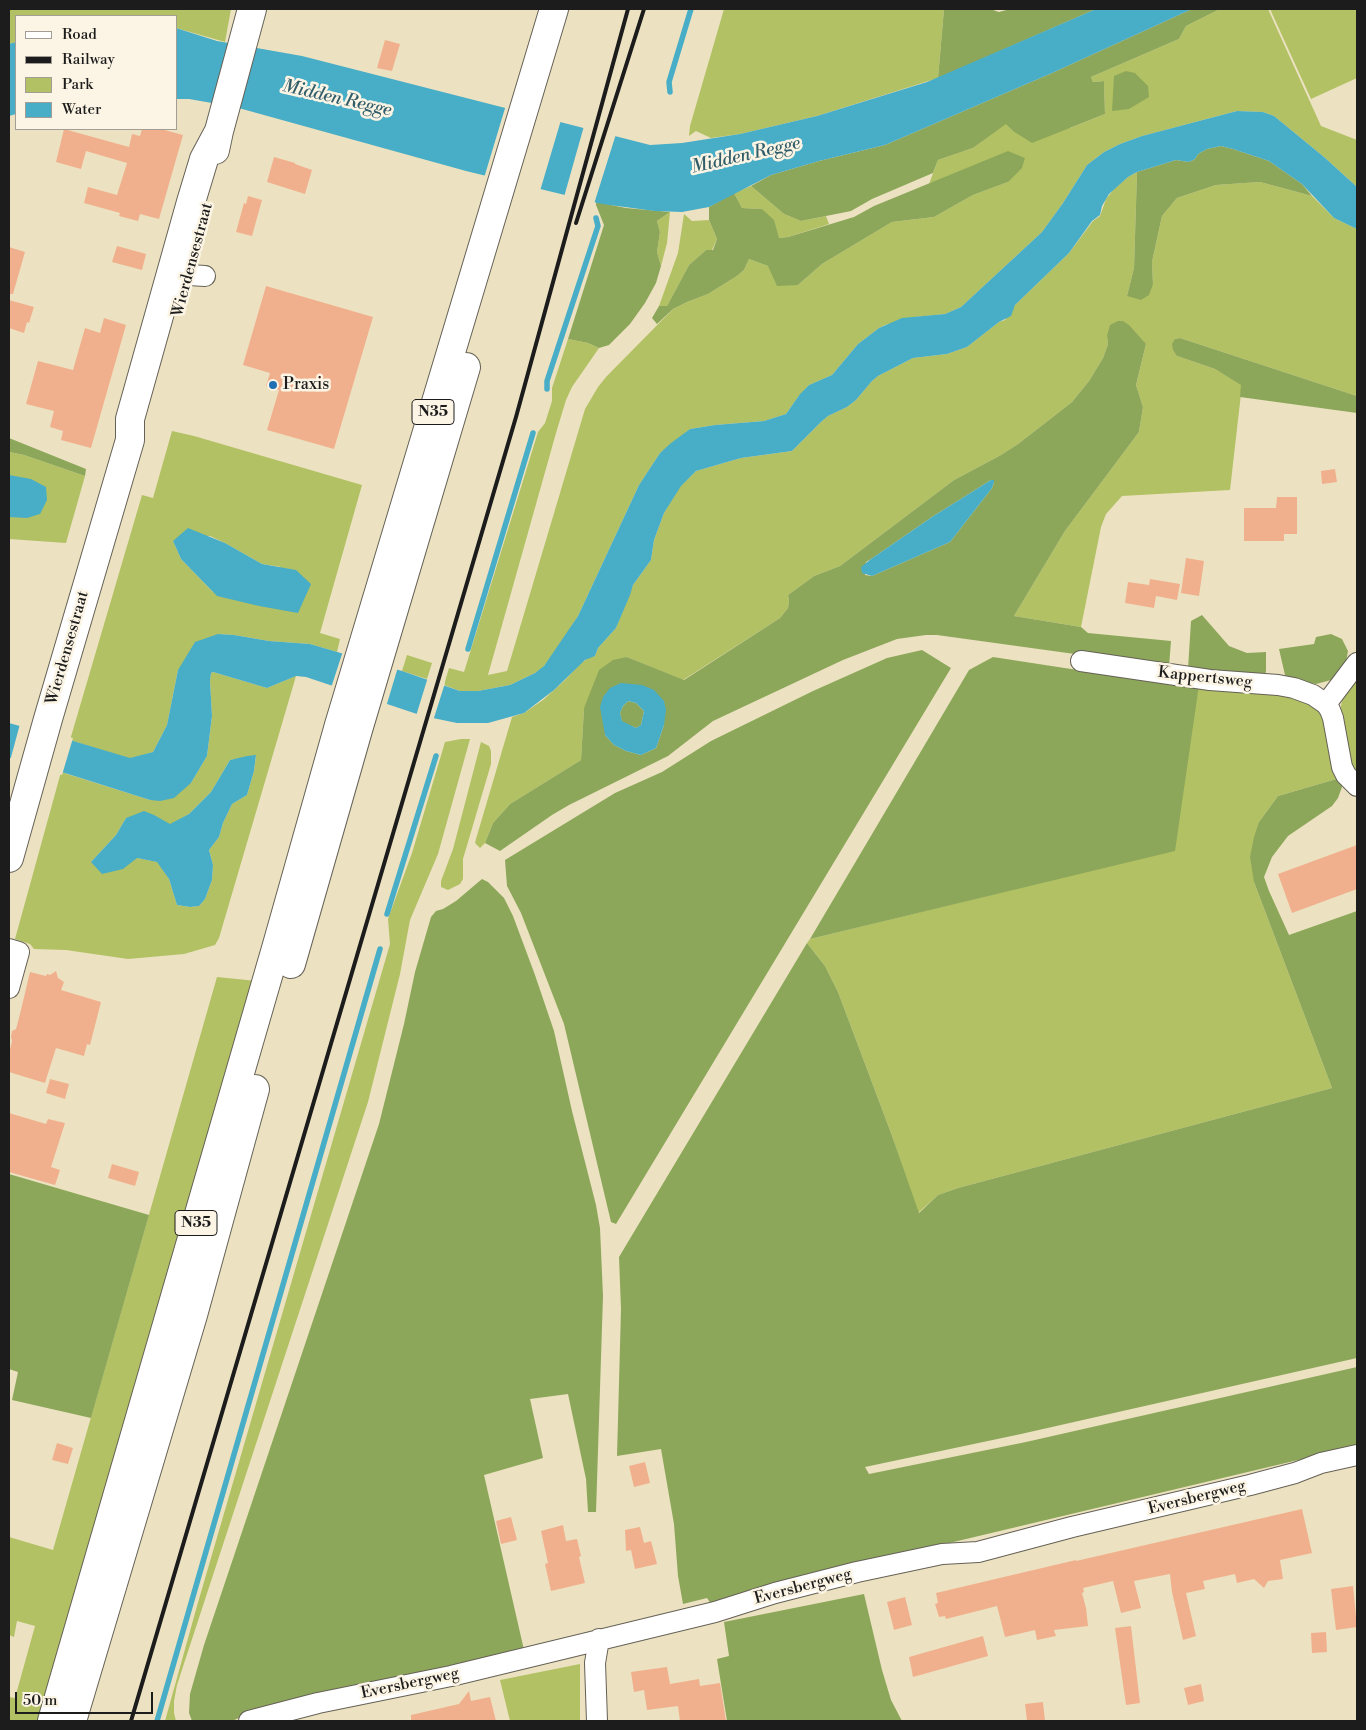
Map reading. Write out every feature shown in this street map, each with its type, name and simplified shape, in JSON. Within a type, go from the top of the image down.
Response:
[{"type":"main road","name":"Wierdensestraat","points":[[9,858],[130,440],[130,419],[189,274],[204,159],[221,122],[252,9]]},
{"type":"main road","name":"N35","points":[[537,99],[554,9]]},
{"type":"main road","name":"N35","points":[[52,1721],[277,945],[349,727],[537,99],[574,9]]},
{"type":"main road","name":"N35","points":[[72,1721],[193,1315],[258,1078],[349,727]]},
{"type":"street","name":"Kappertsweg","points":[[1081,661],[1210,680],[1286,686],[1313,695],[1326,704]]},
{"type":"street","points":[[1357,662],[1326,704],[1333,718],[1342,767],[1346,775],[1357,786]]},
{"type":"street","points":[[9,950],[19,952],[9,988]]},
{"type":"street","name":"Eversbergweg","points":[[249,1721],[325,1701],[450,1676],[716,1612],[775,1593],[857,1572],[942,1554],[978,1552],[1072,1527],[1256,1483],[1295,1473],[1315,1465],[1357,1455]]},
{"type":"street","points":[[597,1721],[595,1663],[599,1639]]},
{"type":"green space","points":[[9,9],[231,9],[225,42],[178,29],[178,15],[15,15],[15,42],[9,44]]},
{"type":"green space","points":[[724,9],[944,9],[938,78],[817,116],[740,134],[711,138],[696,131],[689,136],[690,126]]},
{"type":"green space","points":[[944,9],[990,9],[999,12],[1010,9],[1096,9],[938,78]]},
{"type":"green space","points":[[1192,9],[1220,9],[1186,26],[1179,39],[1091,77],[1093,82],[1104,81],[1105,114],[1032,143],[1013,131],[1006,124],[973,148],[938,160],[933,173],[872,199],[851,211],[801,221],[784,214],[751,186],[771,175],[885,145],[1052,73]]},
{"type":"green space","points":[[1220,9],[1268,9],[1321,126],[1357,140],[1357,187],[1274,116],[1263,112],[1237,111],[1142,136],[1104,152],[1087,165],[1042,232],[961,307],[945,314],[916,317],[879,328],[858,344],[832,375],[809,385],[786,414],[764,421],[690,429],[660,453],[639,485],[578,616],[559,646],[539,671],[510,685],[478,691],[460,691],[444,685],[449,668],[464,672],[538,432],[545,423],[552,401],[552,388],[568,339],[588,343],[599,348],[572,387],[566,400],[488,675],[507,671],[585,409],[606,377],[673,309],[708,294],[737,276],[744,270],[749,259],[768,266],[798,285],[822,264],[892,222],[934,217],[973,195],[1008,182],[963,171],[929,184],[938,160],[973,148],[1006,123],[1013,131],[1070,128],[1105,114],[1104,81],[1093,82],[1091,77],[1179,39],[1186,26]]},
{"type":"green space","points":[[1270,9],[1357,9],[1357,78],[1311,99]]},
{"type":"green space","points":[[1126,71],[1135,73],[1148,86],[1149,97],[1129,109],[1112,111],[1114,76]]},
{"type":"green space","points":[[1221,146],[1269,161],[1302,184],[1312,196],[1260,182],[1216,185],[1177,198],[1162,216],[1152,262],[1153,284],[1149,295],[1141,300],[1127,296],[1134,268],[1137,172],[1176,160],[1189,162],[1207,149]]},
{"type":"green space","points":[[1008,151],[1025,158],[1022,168],[1008,182],[973,195],[934,217],[892,222],[822,264],[798,285],[777,286],[768,266],[749,259],[744,270],[737,276],[708,294],[673,309],[657,324],[652,318],[659,306],[667,306],[689,265],[706,250],[713,250],[717,239],[709,220],[709,207],[734,193],[742,208],[762,209],[774,220],[779,238],[788,237],[854,217],[874,206]]},
{"type":"green space","points":[[1137,172],[1134,268],[1127,296],[1153,284],[1152,262],[1162,216],[1177,198],[1216,185],[1260,182],[1312,196],[1334,218],[1357,229],[1357,396],[1180,338],[1175,339],[1177,356],[1215,369],[1242,385],[1230,490],[1122,496],[1106,514],[1101,527],[1081,627],[1014,616],[1065,531],[1139,432],[1143,407],[1136,385],[1146,344],[1107,336],[1108,344],[1103,358],[1089,381],[1072,402],[1018,444],[954,480],[840,566],[814,576],[788,595],[788,608],[780,618],[683,680],[627,657],[584,708],[581,760],[510,804],[493,823],[485,843],[480,848],[475,843],[512,717],[524,713],[543,700],[581,663],[595,656],[598,648],[616,628],[633,585],[651,560],[654,540],[664,513],[681,485],[696,471],[741,458],[792,451],[828,416],[847,407],[856,400],[878,376],[913,358],[947,354],[967,347],[999,322],[1005,320],[1015,305],[1069,253],[1093,221],[1100,216],[1106,199],[1114,189]]},
{"type":"green space","points":[[751,186],[784,214],[801,221],[826,216],[829,224],[779,238],[762,209],[742,208],[734,193]]},
{"type":"green space","points":[[596,202],[626,208],[670,212],[657,221],[660,232],[657,252],[661,266],[656,283],[630,324],[609,345],[599,348],[588,343],[568,339],[604,225]]},
{"type":"green space","points":[[670,212],[667,243],[661,266],[657,252],[660,232],[657,221]]},
{"type":"green space","points":[[684,214],[692,221],[709,220],[717,239],[712,250],[706,250],[689,265],[667,306],[659,306],[678,253]]},
{"type":"green space","points":[[1123,321],[1146,344],[1136,385],[1143,407],[1139,432],[1065,531],[1014,616],[1081,627],[1088,633],[1171,641],[1169,667],[937,635],[897,639],[843,660],[713,721],[668,756],[569,805],[500,851],[485,843],[493,823],[510,804],[581,760],[584,708],[599,670],[613,660],[627,657],[684,680],[780,618],[788,608],[788,595],[814,576],[840,566],[954,480],[1018,444],[1072,402],[1089,381],[1103,358],[1108,344],[1107,336],[1110,325]],"holes":[[[991,480],[994,482],[992,488],[950,542],[872,576],[865,575],[866,562]],[[621,683],[664,725],[656,748],[641,755],[614,745],[605,735]]]},
{"type":"green space","points":[[1180,338],[1357,396],[1357,413],[1240,397],[1241,385],[1215,369],[1177,356],[1172,344],[1175,339]]},
{"type":"green space","points":[[172,431],[362,485],[320,633],[340,639],[337,652],[310,644],[218,634],[178,670],[167,725],[153,752],[130,759],[70,740],[142,495],[153,498]],"holes":[[[210,536],[262,564],[281,567],[213,592],[181,559],[173,541]]]},
{"type":"green space","points":[[9,438],[86,469],[85,476],[24,455],[9,452]]},
{"type":"green space","points":[[9,452],[24,455],[85,476],[66,543],[9,539]]},
{"type":"green space","points":[[1202,615],[1229,646],[1247,653],[1266,652],[1264,678],[1188,669],[1191,621]]},
{"type":"green space","points":[[1331,634],[1342,639],[1348,651],[1346,662],[1335,679],[1316,684],[1289,679],[1285,675],[1279,649],[1314,644],[1316,637]]},
{"type":"green space","points":[[922,650],[951,668],[616,1224],[611,1222],[564,1024],[521,913],[507,886],[505,860],[615,793],[662,772],[711,741],[813,691],[887,658]]},
{"type":"green space","points":[[407,655],[432,663],[427,679],[402,671]]},
{"type":"green space","points":[[993,657],[1097,673],[1199,685],[1175,851],[810,939],[969,670]]},
{"type":"green space","points":[[211,673],[267,688],[296,676],[219,938],[215,945],[184,954],[128,959],[66,950],[34,949],[30,944],[15,939],[61,772],[150,800],[191,783],[207,756],[212,716]],"holes":[[[256,756],[247,795],[232,804],[219,837],[209,850],[213,865],[212,880],[205,899],[199,906],[177,905],[169,879],[158,862],[137,858],[91,862],[116,835],[126,818],[170,825],[189,814],[211,792],[230,760]]]},
{"type":"green space","points":[[1357,675],[1357,776],[1349,763],[1340,711],[1343,696]]},
{"type":"green space","points":[[1199,685],[1283,693],[1313,704],[1323,717],[1340,778],[1278,796],[1259,822],[1254,882],[1332,1088],[958,1188],[938,1195],[918,1213],[891,1133],[838,992],[825,966],[807,943],[810,939],[1015,889]]},
{"type":"green space","points":[[628,701],[636,703],[644,711],[641,725],[636,728],[622,722],[620,713]]},
{"type":"green space","points":[[470,739],[438,854],[410,920],[400,974],[368,1102],[177,1685],[174,1701],[176,1721],[165,1721],[390,944],[388,919],[412,853],[445,742]]},
{"type":"green space","points":[[481,742],[489,746],[491,764],[463,859],[463,879],[460,884],[448,890],[441,887],[441,881],[453,849]]},
{"type":"green space","points":[[1340,778],[1342,787],[1338,798],[1332,806],[1288,836],[1272,857],[1264,877],[1289,935],[1357,911],[1357,1358],[1021,1434],[865,1467],[869,1474],[1026,1442],[1357,1367],[1357,1446],[756,1589],[711,1604],[707,1598],[683,1604],[678,1576],[674,1524],[661,1449],[617,1456],[621,1309],[619,1257],[807,943],[825,966],[838,992],[919,1213],[938,1195],[958,1188],[1332,1088],[1254,882],[1250,857],[1259,822],[1278,796]]},
{"type":"green space","points":[[482,879],[488,882],[504,898],[513,916],[535,975],[554,1031],[596,1205],[600,1228],[603,1296],[596,1512],[588,1512],[586,1479],[568,1394],[530,1399],[543,1458],[484,1475],[524,1650],[248,1714],[232,1721],[192,1721],[189,1713],[190,1694],[204,1645],[379,1124],[415,972],[431,917],[436,911],[456,901]]},
{"type":"green space","points":[[217,977],[257,981],[39,1721],[9,1721],[9,1697],[15,1698],[35,1626],[17,1621],[14,1637],[9,1635],[9,1537],[53,1550]]},
{"type":"green space","points":[[9,1174],[149,1215],[91,1418],[12,1400],[18,1372],[9,1369]]},
{"type":"green space","points":[[864,1594],[882,1670],[891,1700],[902,1721],[727,1721],[717,1659],[729,1656],[724,1622]]},
{"type":"green space","points":[[580,1664],[580,1721],[510,1721],[500,1680]]},
{"type":"water","name":"Midden Regge","points":[[1096,9],[1192,9],[1052,73],[885,145],[771,175],[709,207],[682,212],[655,211],[602,204],[466,171],[235,107],[189,99],[178,99],[178,29],[217,41],[302,56],[650,145],[682,143],[740,134],[817,116],[927,82]]},
{"type":"water","points":[[15,42],[15,114],[9,116],[9,44]]},
{"type":"water","points":[[1237,111],[1263,112],[1274,116],[1357,187],[1357,229],[1334,218],[1302,184],[1269,161],[1221,146],[1207,149],[1189,162],[1176,160],[1137,172],[1128,177],[1109,194],[1102,206],[1100,215],[1092,221],[1069,253],[1015,305],[1011,316],[999,322],[967,347],[947,354],[913,358],[878,376],[856,400],[847,407],[828,416],[792,451],[741,458],[696,471],[681,486],[664,513],[654,540],[651,560],[633,585],[616,628],[598,648],[595,656],[585,660],[554,690],[524,713],[488,723],[457,723],[423,716],[306,677],[296,676],[267,688],[213,672],[211,673],[210,681],[212,716],[207,756],[191,783],[174,798],[160,801],[150,800],[68,774],[9,758],[9,723],[130,758],[153,752],[167,725],[178,670],[195,642],[218,634],[310,644],[402,671],[460,691],[478,691],[510,685],[535,673],[544,666],[578,616],[639,485],[660,453],[671,443],[690,429],[764,421],[786,414],[809,385],[832,375],[858,344],[879,328],[902,318],[945,314],[961,307],[1042,232],[1087,165],[1104,152],[1142,136]]},
{"type":"water","points":[[9,475],[31,479],[46,487],[47,500],[40,514],[27,518],[9,517]]},
{"type":"water","points":[[991,480],[994,480],[992,488],[950,542],[872,576],[862,573],[861,567],[871,559],[932,517]]},
{"type":"water","points":[[188,528],[225,543],[262,564],[296,570],[311,584],[298,613],[217,596],[181,559],[173,541]]},
{"type":"water","points":[[621,683],[642,685],[654,690],[664,701],[666,710],[664,725],[656,748],[641,755],[614,745],[605,735],[600,707],[603,697],[610,688]],"holes":[[[628,701],[636,703],[644,711],[641,725],[636,728],[622,721],[620,713]]]},
{"type":"water","points":[[256,755],[254,771],[247,795],[232,804],[219,837],[209,850],[213,865],[212,880],[205,899],[199,906],[177,905],[169,879],[157,862],[137,858],[123,869],[102,874],[91,862],[116,835],[126,818],[144,811],[170,824],[189,814],[211,792],[230,760]]},
{"type":"pier","points":[[506,105],[561,120],[540,191],[484,178]]},
{"type":"pier","points":[[584,126],[616,134],[594,204],[564,197]]},
{"type":"pier","points":[[343,651],[398,667],[386,707],[331,688]]},
{"type":"pier","points":[[428,677],[445,683],[433,721],[416,716]]},
{"type":"pier","points":[[20,724],[73,738],[62,775],[10,761]]},
{"type":"building","points":[[385,40],[400,44],[392,71],[377,68]]},
{"type":"building","points":[[64,130],[129,147],[132,134],[140,136],[142,130],[165,130],[183,135],[159,219],[140,214],[138,221],[119,216],[120,213],[84,203],[88,187],[117,195],[127,163],[86,151],[81,169],[56,162]]},
{"type":"building","points":[[274,157],[312,170],[305,194],[267,182]]},
{"type":"building","points":[[248,196],[262,200],[252,236],[236,232],[244,203],[246,204]]},
{"type":"building","points":[[117,246],[146,254],[142,270],[112,262]]},
{"type":"building","points":[[9,247],[25,252],[13,294],[9,294]]},
{"type":"building","points":[[266,286],[373,317],[334,449],[267,430],[279,390],[266,386],[270,373],[243,365]]},
{"type":"building","points":[[9,300],[34,307],[24,333],[9,328]]},
{"type":"building","points":[[104,318],[126,325],[91,448],[61,440],[63,431],[50,427],[54,411],[26,404],[38,361],[73,370],[85,328],[100,333]]},
{"type":"building","points":[[1335,469],[1337,482],[1322,484],[1321,471]]},
{"type":"building","points":[[1277,497],[1297,497],[1297,534],[1284,534],[1284,541],[1244,541],[1244,508],[1276,508]]},
{"type":"building","points":[[1186,558],[1204,561],[1199,596],[1181,593]]},
{"type":"building","points":[[1150,579],[1180,584],[1177,600],[1156,596],[1154,608],[1125,603],[1128,582],[1149,585]]},
{"type":"building","points":[[1357,845],[1357,889],[1292,913],[1278,874]]},
{"type":"building","points":[[56,971],[58,978],[64,982],[61,990],[101,1002],[90,1045],[87,1044],[84,1056],[56,1048],[45,1083],[9,1072],[9,1054],[12,1031],[16,1029],[30,972],[46,976]]},
{"type":"building","points":[[50,1079],[69,1084],[65,1099],[46,1093]]},
{"type":"building","points":[[9,1113],[46,1124],[48,1119],[65,1123],[51,1167],[60,1170],[55,1185],[9,1172]]},
{"type":"building","points":[[112,1164],[139,1172],[135,1186],[108,1178]]},
{"type":"building","points":[[57,1443],[73,1448],[68,1464],[52,1460]]},
{"type":"building","points":[[645,1462],[650,1483],[634,1487],[629,1466]]},
{"type":"building","points":[[1302,1509],[1312,1553],[1280,1560],[1283,1579],[1268,1581],[1264,1588],[1254,1579],[1237,1583],[1235,1574],[1203,1581],[1205,1589],[1186,1593],[1196,1636],[1183,1640],[1172,1592],[1170,1574],[1134,1581],[1141,1608],[1121,1613],[1113,1581],[1083,1588],[1084,1592],[1082,1593],[1088,1626],[1054,1630],[1056,1636],[1037,1640],[1035,1630],[1005,1637],[997,1606],[946,1619],[945,1616],[939,1617],[935,1604],[938,1603],[936,1593]]},
{"type":"building","points":[[511,1517],[517,1540],[501,1544],[496,1521]]},
{"type":"building","points":[[563,1525],[566,1541],[577,1539],[585,1583],[551,1591],[545,1564],[548,1563],[541,1531]]},
{"type":"building","points":[[640,1527],[644,1543],[651,1541],[657,1564],[635,1569],[631,1550],[626,1551],[625,1530]]},
{"type":"building","points":[[1353,1586],[1357,1627],[1336,1630],[1331,1589]]},
{"type":"building","points":[[905,1597],[912,1625],[894,1630],[887,1602]]},
{"type":"building","points":[[1131,1626],[1140,1703],[1126,1705],[1115,1628]]},
{"type":"building","points":[[1326,1632],[1327,1652],[1312,1653],[1311,1633]]},
{"type":"building","points":[[983,1636],[988,1656],[913,1677],[909,1657]]},
{"type":"building","points":[[667,1667],[670,1684],[699,1679],[700,1686],[720,1683],[726,1721],[680,1721],[678,1706],[647,1710],[644,1690],[634,1692],[631,1672]]},
{"type":"building","points":[[1201,1684],[1204,1701],[1188,1705],[1184,1688]]},
{"type":"building","points":[[469,1691],[471,1701],[490,1697],[496,1721],[411,1721],[411,1715],[459,1704]]},
{"type":"building","points":[[1043,1702],[1045,1721],[1027,1721],[1025,1704]]},
{"type":"waterway","points":[[670,92],[669,82],[691,9]]},
{"type":"waterway","points":[[547,389],[547,381],[598,226],[596,218]]},
{"type":"waterway","points":[[468,649],[533,433]]},
{"type":"waterway","points":[[387,914],[436,756]]},
{"type":"waterway","points":[[157,1721],[380,949]]},
{"type":"railway","points":[[131,1721],[516,417],[628,9]]},
{"type":"railway","points":[[576,223],[644,9]]},
{"type":"place","name":"Praxis","points":[[273,385]]}]
